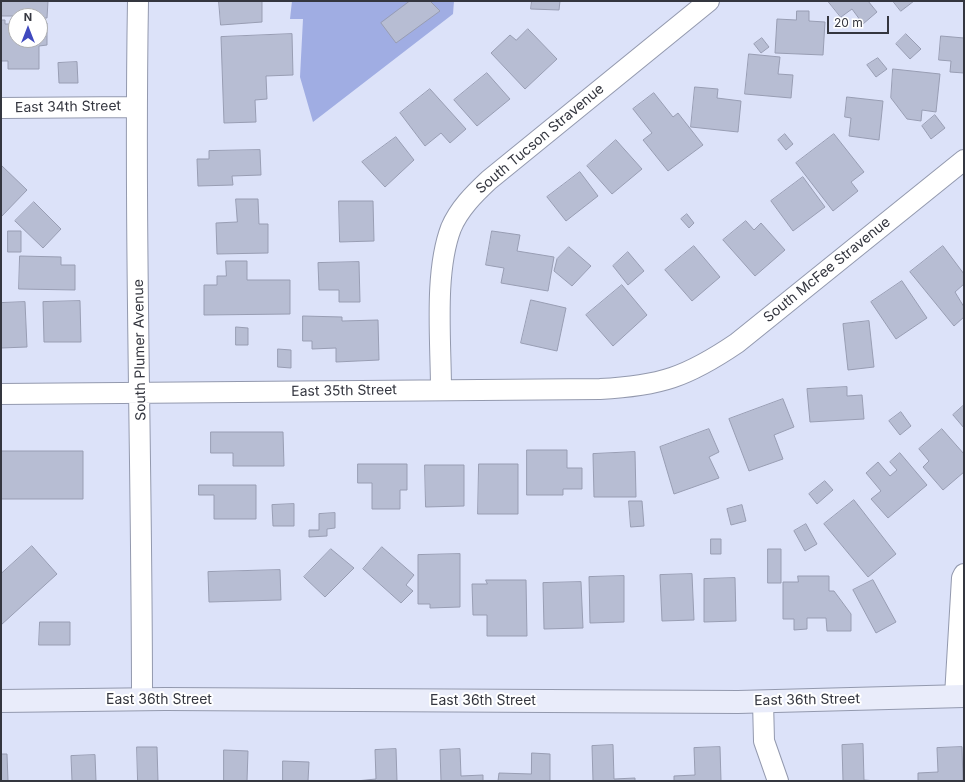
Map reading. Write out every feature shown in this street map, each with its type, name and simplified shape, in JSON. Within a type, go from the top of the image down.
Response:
[{"type":"main road","name":"East 36th Street","points":[[1,701],[142,699],[763,701],[960,696]]},
{"type":"street","name":"South Plumer Avenue","points":[[138,1],[136,107],[142,699]]},
{"type":"street","name":"South Tucson Stravenue","points":[[441,390],[440,272],[452,227],[464,206],[489,180],[709,1]]},
{"type":"street","name":"East 34th Street","points":[[1,108],[136,107]]},
{"type":"street","name":"South McFee Stravenue","points":[[686,373],[707,363],[737,343],[964,160]]},
{"type":"street","name":"East 35th Street","points":[[1,394],[600,389],[637,387],[659,383],[686,373]]},
{"type":"street","points":[[960,696],[962,578],[964,574]]},
{"type":"street","points":[[763,701],[764,741],[778,781]]},
{"type":"shaded area","points":[[292,1],[454,1],[453,14],[313,122],[300,77],[303,19],[290,19]]},
{"type":"building","points":[[1,1],[48,1],[48,8],[8,8],[8,16],[2,16]]},
{"type":"building","points":[[219,1],[262,1],[262,22],[221,25]]},
{"type":"building","points":[[410,1],[430,1],[440,11],[396,43],[381,23]]},
{"type":"building","points":[[532,1],[560,1],[559,10],[531,9]]},
{"type":"building","points":[[828,1],[868,1],[877,12],[863,24],[852,9],[841,17]]},
{"type":"building","points":[[893,1],[914,1],[901,11]]},
{"type":"building","points":[[797,11],[809,11],[809,21],[825,22],[823,55],[775,53],[777,19],[796,20]]},
{"type":"building","points":[[1,20],[5,20],[5,24],[8,24],[8,48],[39,48],[39,69],[8,69],[8,61],[1,61]]},
{"type":"building","points":[[528,29],[557,59],[525,89],[491,53],[510,35],[516,40]]},
{"type":"building","points":[[292,34],[293,75],[266,76],[267,99],[255,100],[256,122],[224,123],[221,37]]},
{"type":"building","points":[[906,34],[921,49],[910,59],[896,44]]},
{"type":"building","points":[[941,36],[964,38],[964,73],[950,72],[951,61],[939,60]]},
{"type":"building","points":[[762,38],[769,47],[761,53],[754,44]]},
{"type":"building","points":[[749,54],[780,57],[778,74],[793,75],[791,98],[745,94]]},
{"type":"building","points":[[878,58],[887,69],[876,77],[867,65]]},
{"type":"building","points":[[77,62],[78,83],[59,83],[58,63]]},
{"type":"building","points":[[893,69],[940,74],[936,112],[922,110],[921,121],[907,119],[891,98]]},
{"type":"building","points":[[487,73],[510,99],[477,126],[454,100]]},
{"type":"building","points":[[695,87],[718,89],[717,98],[741,101],[738,132],[691,127]]},
{"type":"building","points":[[430,89],[466,129],[450,143],[441,133],[425,146],[400,113]]},
{"type":"building","points":[[654,93],[673,117],[678,113],[703,145],[668,171],[643,140],[652,133],[633,109]]},
{"type":"building","points":[[847,97],[883,101],[879,140],[849,136],[851,118],[845,117]]},
{"type":"building","points":[[935,115],[945,128],[931,139],[922,126]]},
{"type":"building","points":[[785,134],[793,144],[786,150],[778,140]]},
{"type":"building","points":[[834,134],[864,172],[851,182],[858,191],[833,211],[796,163]]},
{"type":"building","points":[[396,137],[414,160],[385,187],[362,162]]},
{"type":"building","points":[[616,140],[642,169],[612,194],[587,166]]},
{"type":"building","points":[[260,150],[261,175],[232,176],[233,185],[198,186],[197,159],[209,159],[209,151]]},
{"type":"building","points":[[1,165],[27,190],[1,217]]},
{"type":"building","points":[[580,172],[598,196],[566,221],[547,197]]},
{"type":"building","points":[[803,177],[825,207],[793,231],[771,201]]},
{"type":"building","points":[[236,199],[258,199],[259,224],[268,224],[268,253],[217,254],[216,223],[237,222]]},
{"type":"building","points":[[339,201],[373,201],[374,241],[340,242]]},
{"type":"building","points":[[34,202],[61,229],[43,248],[15,221]]},
{"type":"building","points":[[687,214],[694,223],[689,228],[681,219]]},
{"type":"building","points":[[746,221],[754,230],[761,223],[785,250],[755,276],[723,240]]},
{"type":"building","points":[[8,231],[21,231],[21,252],[8,252]]},
{"type":"building","points":[[492,231],[520,235],[517,251],[554,257],[548,291],[501,283],[504,268],[486,265]]},
{"type":"building","points":[[694,246],[720,277],[692,301],[665,270]]},
{"type":"building","points":[[943,246],[964,274],[964,284],[955,292],[964,307],[964,317],[954,326],[910,272]]},
{"type":"building","points":[[569,247],[591,266],[572,286],[554,271],[557,259]]},
{"type":"building","points":[[628,252],[644,271],[628,285],[613,266]]},
{"type":"building","points":[[20,256],[61,257],[61,265],[75,265],[75,290],[19,289]]},
{"type":"building","points":[[226,261],[247,261],[247,280],[290,280],[290,314],[204,315],[204,285],[217,285],[217,276],[226,276]]},
{"type":"building","points":[[359,262],[360,302],[339,302],[339,290],[319,290],[318,263]]},
{"type":"building","points":[[902,281],[927,318],[896,339],[871,302]]},
{"type":"building","points":[[622,285],[647,315],[613,346],[586,315]]},
{"type":"building","points":[[531,300],[566,308],[557,351],[521,343]]},
{"type":"building","points":[[80,301],[81,342],[44,342],[43,302]]},
{"type":"building","points":[[25,302],[27,347],[1,348],[1,303]]},
{"type":"building","points":[[303,316],[342,317],[342,321],[378,320],[379,360],[336,362],[336,348],[312,349],[312,341],[303,341]]},
{"type":"building","points":[[869,321],[874,367],[848,370],[843,324]]},
{"type":"building","points":[[236,327],[248,328],[248,345],[236,345]]},
{"type":"building","points":[[278,349],[291,350],[291,368],[278,367]]},
{"type":"building","points":[[847,387],[847,396],[862,395],[864,419],[810,422],[807,389]]},
{"type":"building","points":[[783,399],[794,427],[774,435],[783,459],[749,471],[729,419]]},
{"type":"building","points":[[964,405],[964,428],[953,415]]},
{"type":"building","points":[[901,412],[911,426],[900,435],[889,421]]},
{"type":"building","points":[[709,429],[719,452],[709,457],[719,478],[674,494],[660,447]]},
{"type":"building","points":[[942,429],[964,454],[964,472],[943,490],[923,467],[929,461],[919,449]]},
{"type":"building","points":[[211,432],[283,432],[284,466],[233,466],[233,453],[211,453]]},
{"type":"building","points":[[527,450],[567,450],[567,468],[582,468],[582,489],[563,489],[563,495],[527,495]]},
{"type":"building","points":[[1,451],[83,451],[83,499],[1,499]]},
{"type":"building","points":[[635,452],[636,497],[594,497],[593,454]]},
{"type":"building","points":[[900,453],[927,485],[888,518],[871,499],[881,491],[866,473],[878,462],[890,476],[897,470],[890,462]]},
{"type":"building","points":[[358,464],[407,464],[407,490],[400,490],[400,509],[372,509],[372,483],[358,483]]},
{"type":"building","points":[[479,464],[518,464],[518,514],[478,514]]},
{"type":"building","points":[[425,465],[464,465],[464,506],[426,507]]},
{"type":"building","points":[[825,481],[833,490],[817,504],[809,494]]},
{"type":"building","points":[[199,485],[256,485],[256,519],[214,519],[214,495],[199,495]]},
{"type":"building","points":[[854,500],[896,554],[868,577],[824,524]]},
{"type":"building","points":[[629,501],[642,501],[644,526],[631,527]]},
{"type":"building","points":[[294,504],[294,526],[273,526],[272,505]]},
{"type":"building","points":[[742,505],[746,521],[731,525],[727,509]]},
{"type":"building","points":[[335,513],[335,528],[327,529],[327,536],[309,537],[309,530],[319,530],[319,514]]},
{"type":"building","points":[[806,524],[817,544],[805,551],[794,531]]},
{"type":"building","points":[[711,539],[721,539],[721,554],[711,554]]},
{"type":"building","points":[[32,546],[57,574],[1,625],[1,574]]},
{"type":"building","points":[[382,547],[414,575],[406,585],[413,591],[401,603],[363,569]]},
{"type":"building","points":[[331,549],[354,568],[325,597],[304,577]]},
{"type":"building","points":[[768,549],[781,549],[781,583],[768,583]]},
{"type":"building","points":[[460,554],[460,607],[430,608],[430,604],[418,604],[418,555]]},
{"type":"building","points":[[280,570],[281,600],[209,602],[208,572]]},
{"type":"building","points":[[692,574],[694,620],[662,621],[660,575]]},
{"type":"building","points":[[624,576],[624,622],[590,623],[589,577]]},
{"type":"building","points":[[798,576],[829,576],[829,591],[834,591],[851,614],[851,631],[827,631],[826,618],[807,618],[807,629],[794,630],[794,619],[783,619],[783,582],[798,582]]},
{"type":"building","points":[[735,578],[736,621],[704,622],[704,579]]},
{"type":"building","points":[[486,580],[526,580],[527,636],[487,636],[487,615],[473,615],[472,584],[487,584]]},
{"type":"building","points":[[873,580],[896,622],[876,633],[853,590]]},
{"type":"building","points":[[581,582],[583,628],[544,629],[543,583]]},
{"type":"building","points":[[40,622],[70,622],[70,645],[39,645]]},
{"type":"building","points":[[863,744],[864,780],[877,781],[843,781],[842,745]]},
{"type":"building","points":[[613,745],[614,779],[635,778],[635,781],[593,781],[592,746]]},
{"type":"building","points":[[137,747],[157,747],[158,781],[138,781]]},
{"type":"building","points":[[720,747],[721,781],[674,781],[674,776],[695,775],[694,748]]},
{"type":"building","points":[[962,747],[963,781],[918,781],[918,773],[938,772],[937,748]]},
{"type":"building","points":[[396,749],[397,781],[356,781],[376,779],[375,750]]},
{"type":"building","points":[[460,749],[461,776],[483,775],[483,781],[441,781],[440,750]]},
{"type":"building","points":[[224,750],[248,751],[247,781],[224,781]]},
{"type":"building","points":[[532,753],[550,754],[550,781],[498,781],[499,773],[531,774]]},
{"type":"building","points":[[1,754],[7,754],[8,781],[1,781]]},
{"type":"building","points":[[95,755],[96,781],[72,781],[71,756]]},
{"type":"building","points":[[283,761],[309,762],[308,781],[283,781]]}]
